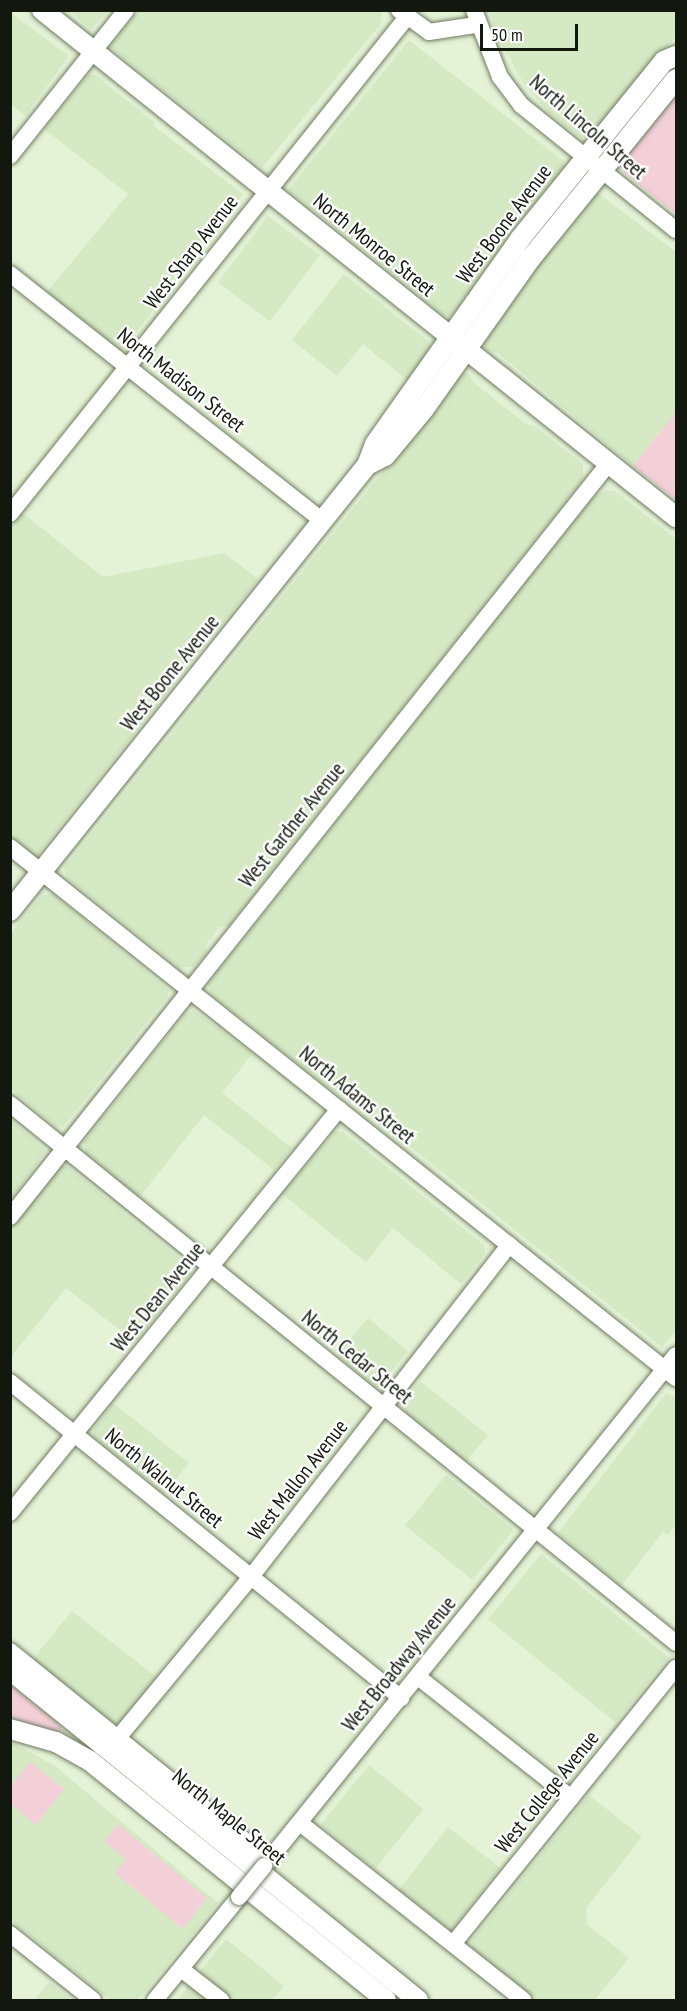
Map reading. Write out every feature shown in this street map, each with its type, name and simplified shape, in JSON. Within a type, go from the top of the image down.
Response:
[{"type":"main road","name":"North Monroe Street","points":[[42,10],[676,517]]},
{"type":"main road","name":"West Boone Avenue","points":[[10,911],[367,465],[375,444],[520,239],[664,61],[676,56]]},
{"type":"main road","name":"West Boone Avenue","points":[[367,465],[385,456],[466,350],[510,286],[676,79]]},
{"type":"main road","name":"North Maple Street","points":[[10,1670],[418,2001]]},
{"type":"main road","name":"North Maple Street","points":[[10,1729],[56,1742],[90,1761],[386,2001]]},
{"type":"street","points":[[10,156],[126,10]]},
{"type":"street","name":"North Lincoln Street","points":[[403,14],[429,32],[475,18],[500,76],[521,105],[676,230]]},
{"type":"street","name":"West Sharp Avenue","points":[[10,514],[129,367],[403,14]]},
{"type":"street","name":"North Madison Street","points":[[10,274],[322,521]]},
{"type":"street","name":"West Gardner Avenue","points":[[10,1216],[609,463]]},
{"type":"street","name":"North Adams Street","points":[[10,847],[671,1373]]},
{"type":"street","name":"North Cedar Street","points":[[10,1104],[535,1531],[676,1642]]},
{"type":"street","name":"West Dean Avenue","points":[[10,1514],[339,1109]]},
{"type":"street","name":"West Mallon Avenue","points":[[117,1739],[250,1578],[510,1245]]},
{"type":"street","name":"West Broadway Avenue","points":[[155,2001],[535,1531],[671,1373],[676,1355]]},
{"type":"street","name":"North Walnut Street","points":[[10,1382],[401,1698]]},
{"type":"street","name":"North Maple Street","points":[[10,1651],[267,1863]]},
{"type":"street","name":"West College Avenue","points":[[453,1944],[676,1668]]},
{"type":"street","points":[[418,1677],[571,1798]]},
{"type":"street","name":"North Maple Street","points":[[300,1823],[523,2001]]},
{"type":"street","points":[[10,1934],[93,2001]]},
{"type":"street","points":[[181,1969],[220,2001]]},
{"type":"shaded area","points":[[70,11],[108,11],[91,30]]},
{"type":"shaded area","points":[[138,11],[382,11],[380,25],[262,168],[110,47]]},
{"type":"shaded area","points":[[490,11],[676,11],[676,36],[596,136],[581,138],[549,113],[524,84],[495,32]]},
{"type":"shaded area","points":[[10,12],[69,56],[25,116],[11,104]]},
{"type":"shaded area","points":[[409,40],[562,160],[566,168],[452,316],[444,315],[288,190]]},
{"type":"shaded area","points":[[94,74],[155,123],[155,127],[243,194],[121,352],[47,292],[128,194],[44,129],[88,75]]},
{"type":"shaded area","points":[[676,89],[676,214],[623,172],[620,165]]},
{"type":"shaded area","points":[[598,193],[676,252],[676,412],[633,466],[498,353],[488,351],[483,342],[591,194]]},
{"type":"shaded area","points":[[268,216],[320,255],[270,321],[218,282]]},
{"type":"shaded area","points":[[344,274],[429,342],[431,353],[412,384],[363,344],[337,376],[292,340]]},
{"type":"shaded area","points":[[462,373],[469,374],[473,382],[526,424],[536,427],[583,464],[583,480],[229,926],[220,927],[206,944],[207,953],[194,967],[179,967],[67,878],[64,868]]},
{"type":"shaded area","points":[[676,412],[676,500],[633,466]]},
{"type":"shaded area","points":[[607,490],[615,491],[676,539],[676,1331],[662,1347],[359,1106],[329,1088],[212,995],[208,984],[591,499]]},
{"type":"shaded area","points":[[10,503],[103,577],[224,553],[258,579],[25,870],[10,858]]},
{"type":"shaded area","points":[[42,895],[54,895],[169,990],[168,996],[63,1127],[55,1126],[11,1089],[11,933]]},
{"type":"shaded area","points":[[194,1010],[252,1054],[222,1093],[292,1148],[274,1170],[204,1115],[139,1198],[86,1153],[84,1142],[185,1014]]},
{"type":"shaded area","points":[[11,1120],[46,1151],[11,1199]]},
{"type":"shaded area","points":[[336,1131],[343,1132],[484,1245],[485,1254],[461,1284],[393,1228],[366,1262],[282,1194]]},
{"type":"shaded area","points":[[60,1166],[67,1166],[189,1266],[191,1274],[135,1342],[66,1288],[11,1357],[11,1228]]},
{"type":"shaded area","points":[[368,1318],[408,1351],[377,1388],[337,1355]]},
{"type":"shaded area","points":[[420,1381],[488,1435],[466,1462],[405,1411],[405,1399]]},
{"type":"shaded area","points":[[666,1393],[676,1398],[676,1524],[668,1535],[663,1532],[621,1586],[558,1533]]},
{"type":"shaded area","points":[[113,1403],[189,1463],[164,1494],[93,1436],[94,1428]]},
{"type":"shaded area","points":[[446,1475],[514,1530],[473,1580],[405,1526]]},
{"type":"shaded area","points":[[541,1554],[668,1657],[616,1722],[488,1619]]},
{"type":"shaded area","points":[[72,1611],[156,1677],[119,1723],[114,1724],[31,1661]]},
{"type":"shaded area","points":[[10,1684],[60,1725],[62,1731],[57,1734],[11,1721]]},
{"type":"shaded area","points":[[10,1741],[55,1766],[218,1903],[138,2000],[110,2000],[11,1920]]},
{"type":"shaded area","points":[[30,1762],[64,1789],[36,1825],[11,1804],[11,1786]]},
{"type":"shaded area","points":[[369,1765],[423,1809],[375,1869],[321,1825]]},
{"type":"shaded area","points":[[589,1795],[642,1837],[586,1908],[588,1925],[629,1958],[595,2000],[537,2000],[473,1949],[471,1941]]},
{"type":"shaded area","points":[[118,1824],[207,1898],[183,1929],[115,1873],[126,1859],[104,1842]]},
{"type":"shaded area","points":[[448,1827],[500,1868],[451,1931],[399,1890]]},
{"type":"shaded area","points":[[226,1939],[284,1986],[272,2000],[177,2000]]},
{"type":"shaded area","points":[[49,1982],[72,2000],[34,2000]]}]
